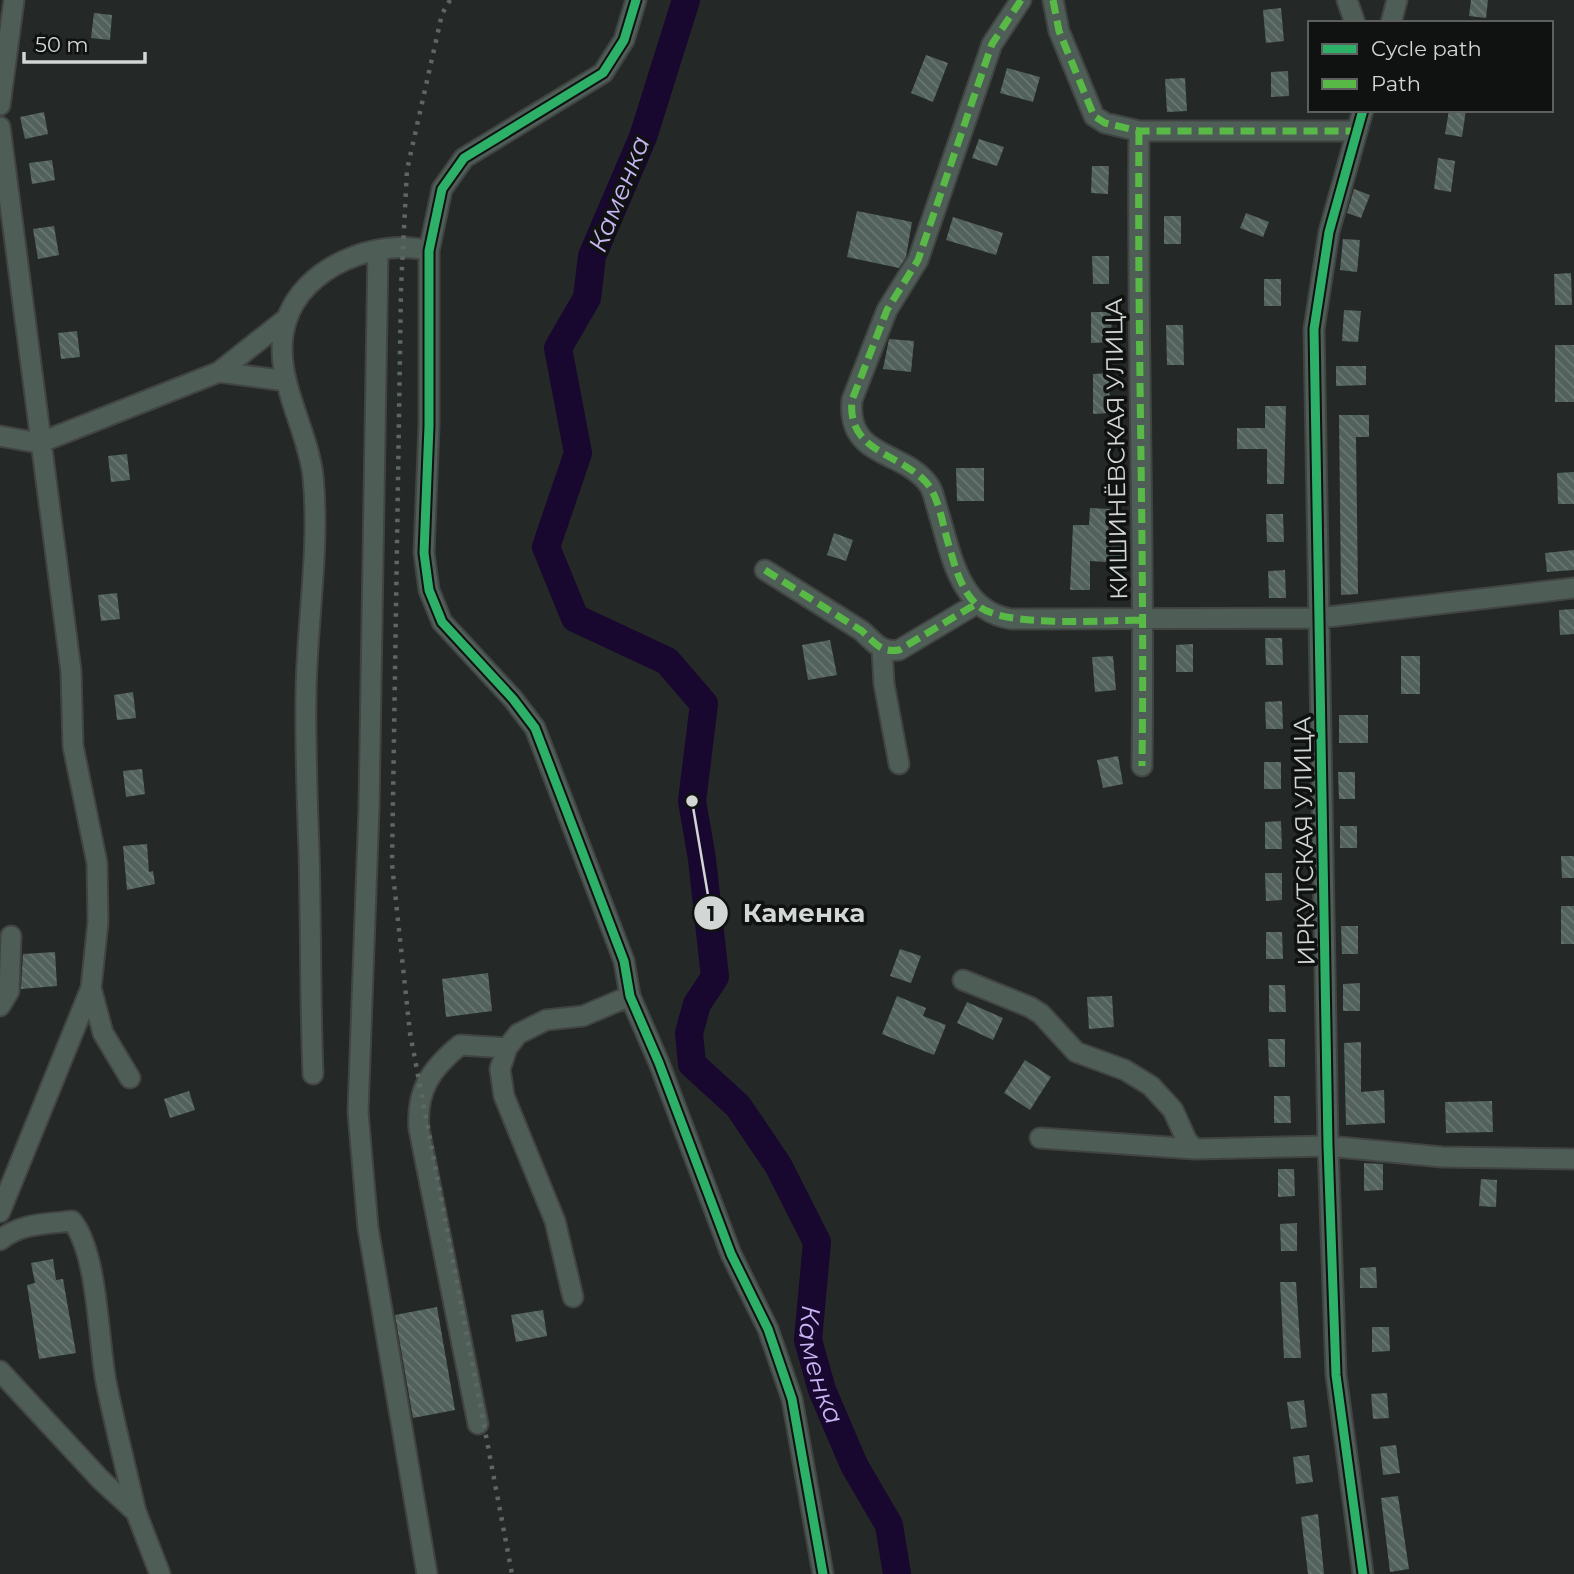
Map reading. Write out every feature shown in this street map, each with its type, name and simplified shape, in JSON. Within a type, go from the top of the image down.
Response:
[{"type":"street","points":[[0,105],[14,0]]},
{"type":"street","points":[[636,0],[624,40],[603,73],[464,158],[442,188],[429,251],[429,426],[424,553],[429,590],[442,622],[513,699],[535,728],[624,961],[630,996],[659,1063],[731,1254],[768,1329],[792,1399],[823,1574]]},
{"type":"street","points":[[1021,0],[992,44],[918,260],[887,310],[852,400],[850,415],[862,439],[929,485],[960,580],[976,604],[990,613],[1011,619],[1320,618],[1574,588]]},
{"type":"street","points":[[1053,0],[1059,31],[1094,116],[1105,123],[1139,131],[1357,131]]},
{"type":"street","points":[[1347,0],[1354,21]]},
{"type":"street","points":[[1392,21],[1397,0]]},
{"type":"street","name":"ИРКУТСКАЯ УЛИЦА","points":[[1362,112],[1329,232],[1314,329],[1328,1146],[1336,1375],[1363,1574]]},
{"type":"street","points":[[0,127],[12,202],[39,443],[71,671],[74,746],[97,863],[99,922],[92,988],[0,1212]]},
{"type":"street","name":"КИШИНЁВСКАЯ УЛИЦА","points":[[1139,131],[1137,338],[1144,620],[1142,766]]},
{"type":"street","points":[[0,436],[39,443],[219,372],[286,319],[309,284],[351,256],[397,246],[429,251]]},
{"type":"street","points":[[378,250],[369,807],[358,1112],[368,1227],[426,1574]]},
{"type":"street","points":[[286,319],[279,351],[307,444],[313,476],[312,592],[306,690],[313,1074]]},
{"type":"street","points":[[219,372],[286,381]]},
{"type":"street","points":[[765,570],[862,632],[882,649],[900,650],[976,604]]},
{"type":"street","points":[[882,649],[884,684],[899,764]]},
{"type":"street","points":[[0,1006],[9,991],[11,936]]},
{"type":"street","points":[[963,980],[1030,1007],[1041,1014],[1076,1052],[1125,1070],[1151,1086],[1173,1110],[1187,1141],[1195,1149]]},
{"type":"street","points":[[92,988],[103,1033],[130,1078]]},
{"type":"street","points":[[573,1297],[555,1222],[504,1096],[500,1069],[507,1048],[518,1034],[545,1020],[583,1016],[630,996]]},
{"type":"street","points":[[478,1424],[418,1129],[417,1107],[421,1090],[439,1062],[460,1045],[507,1048]]},
{"type":"street","points":[[1041,1138],[1195,1149],[1328,1146],[1442,1157],[1574,1159]]},
{"type":"street","points":[[0,1240],[11,1231],[34,1224],[72,1222],[80,1231],[88,1257],[106,1381],[136,1512],[160,1574]]},
{"type":"street","points":[[0,1371],[101,1480],[136,1512]]},
{"type":"building","points":[[1471,0],[1488,0],[1486,18],[1469,16]]},
{"type":"building","points":[[1281,8],[1284,41],[1266,43],[1263,10]]},
{"type":"building","points":[[94,13],[112,15],[110,40],[91,38]]},
{"type":"building","points":[[926,55],[948,63],[933,102],[911,93]]},
{"type":"building","points":[[1007,68],[1040,77],[1033,102],[1000,93]]},
{"type":"building","points":[[1288,71],[1289,96],[1271,97],[1271,72]]},
{"type":"building","points":[[1185,78],[1187,111],[1167,112],[1165,79]]},
{"type":"building","points":[[44,112],[48,134],[25,139],[20,117]]},
{"type":"building","points":[[1449,112],[1466,112],[1462,137],[1445,134]]},
{"type":"building","points":[[979,139],[1004,147],[997,166],[972,158]]},
{"type":"building","points":[[1438,158],[1455,161],[1451,192],[1434,189]]},
{"type":"building","points":[[52,160],[55,180],[32,184],[29,163]]},
{"type":"building","points":[[1092,166],[1109,166],[1108,194],[1091,193]]},
{"type":"building","points":[[1354,189],[1370,195],[1361,218],[1347,213]]},
{"type":"building","points":[[857,211],[912,222],[906,257],[899,268],[847,257]]},
{"type":"building","points":[[1246,213],[1269,222],[1263,237],[1240,228]]},
{"type":"building","points":[[1164,216],[1181,216],[1181,244],[1164,244]]},
{"type":"building","points":[[953,217],[1003,233],[996,255],[946,240]]},
{"type":"building","points":[[54,226],[59,255],[38,259],[33,229]]},
{"type":"building","points":[[1343,239],[1360,240],[1357,272],[1340,270]]},
{"type":"building","points":[[1092,256],[1109,256],[1109,284],[1093,284]]},
{"type":"building","points":[[1571,273],[1572,305],[1555,305],[1554,274]]},
{"type":"building","points":[[1264,279],[1281,279],[1281,306],[1264,306]]},
{"type":"building","points":[[1344,310],[1361,311],[1358,342],[1342,341]]},
{"type":"building","points":[[1091,312],[1111,312],[1112,342],[1091,343]]},
{"type":"building","points":[[1166,325],[1183,325],[1184,365],[1167,365]]},
{"type":"building","points":[[77,331],[80,357],[61,359],[58,333]]},
{"type":"building","points":[[889,339],[914,341],[911,372],[883,369]]},
{"type":"building","points":[[1555,345],[1574,345],[1574,402],[1555,402]]},
{"type":"building","points":[[1336,366],[1366,366],[1366,385],[1336,386]]},
{"type":"building","points":[[1109,373],[1110,413],[1093,414],[1093,374]]},
{"type":"building","points":[[1265,406],[1286,406],[1284,484],[1267,484],[1267,449],[1237,449],[1237,428],[1265,428]]},
{"type":"building","points":[[1339,415],[1369,415],[1369,437],[1356,437],[1358,594],[1341,595]]},
{"type":"building","points":[[127,454],[130,480],[111,482],[108,456]]},
{"type":"building","points":[[956,468],[984,468],[984,501],[957,501]]},
{"type":"building","points":[[1574,472],[1574,504],[1558,504],[1557,473]]},
{"type":"building","points":[[1090,508],[1110,509],[1108,534],[1125,535],[1123,563],[1090,561],[1090,590],[1070,590],[1073,525],[1089,525]]},
{"type":"building","points":[[1266,514],[1283,514],[1284,542],[1267,542]]},
{"type":"building","points":[[834,533],[853,540],[846,561],[827,555]]},
{"type":"building","points":[[1574,550],[1574,570],[1547,572],[1545,553]]},
{"type":"building","points":[[1285,570],[1286,598],[1269,598],[1268,571]]},
{"type":"building","points":[[117,593],[120,619],[101,621],[98,595]]},
{"type":"building","points":[[1574,609],[1574,634],[1560,635],[1559,610]]},
{"type":"building","points":[[1265,638],[1282,638],[1283,665],[1266,665]]},
{"type":"building","points":[[830,640],[837,675],[808,680],[802,645]]},
{"type":"building","points":[[1193,644],[1193,672],[1176,672],[1176,645]]},
{"type":"building","points":[[1113,656],[1116,690],[1095,692],[1092,657]]},
{"type":"building","points":[[1401,656],[1420,656],[1420,694],[1401,694]]},
{"type":"building","points":[[133,692],[136,718],[117,720],[114,695]]},
{"type":"building","points":[[1282,701],[1283,729],[1266,729],[1265,702]]},
{"type":"building","points":[[1339,715],[1368,715],[1368,743],[1339,743]]},
{"type":"building","points":[[1118,756],[1123,784],[1103,788],[1097,760]]},
{"type":"building","points":[[1264,762],[1281,762],[1281,789],[1264,789]]},
{"type":"building","points":[[142,769],[145,794],[126,797],[123,771]]},
{"type":"building","points":[[1338,772],[1355,772],[1355,799],[1339,799]]},
{"type":"building","points":[[1281,821],[1282,849],[1265,849],[1265,822]]},
{"type":"building","points":[[1340,826],[1357,826],[1357,848],[1340,848]]},
{"type":"building","points":[[147,844],[149,872],[153,871],[155,884],[127,890],[123,846]]},
{"type":"building","points":[[1561,856],[1574,856],[1574,878],[1562,878]]},
{"type":"building","points":[[1265,873],[1282,873],[1282,900],[1266,901]]},
{"type":"building","points":[[1561,906],[1574,906],[1574,944],[1561,944]]},
{"type":"building","points":[[1341,926],[1358,926],[1358,954],[1342,954]]},
{"type":"building","points":[[1266,932],[1282,932],[1283,959],[1266,959]]},
{"type":"building","points":[[900,949],[921,956],[911,983],[890,976]]},
{"type":"building","points":[[55,952],[57,986],[21,989],[23,954]]},
{"type":"building","points":[[488,973],[492,1011],[446,1017],[442,979]]},
{"type":"building","points":[[1360,983],[1360,1011],[1343,1011],[1343,984]]},
{"type":"building","points":[[1269,985],[1285,985],[1286,1012],[1269,1012]]},
{"type":"building","points":[[897,996],[926,1008],[923,1016],[946,1025],[934,1055],[882,1034]]},
{"type":"building","points":[[1112,996],[1114,1027],[1089,1029],[1087,997]]},
{"type":"building","points":[[967,1002],[1003,1018],[993,1040],[957,1023]]},
{"type":"building","points":[[1268,1039],[1285,1039],[1285,1067],[1269,1067]]},
{"type":"building","points":[[1361,1042],[1361,1092],[1384,1090],[1385,1123],[1346,1125],[1344,1043]]},
{"type":"building","points":[[1025,1060],[1051,1077],[1030,1110],[1004,1093]]},
{"type":"building","points":[[189,1091],[195,1110],[170,1118],[164,1099]]},
{"type":"building","points":[[1274,1096],[1290,1096],[1291,1123],[1274,1123]]},
{"type":"building","points":[[1492,1101],[1493,1132],[1446,1133],[1445,1102]]},
{"type":"building","points":[[1364,1163],[1383,1164],[1383,1190],[1364,1191]]},
{"type":"building","points":[[1278,1169],[1294,1169],[1295,1196],[1278,1197]]},
{"type":"building","points":[[1481,1179],[1497,1180],[1496,1207],[1479,1206]]},
{"type":"building","points":[[1297,1223],[1297,1251],[1281,1251],[1280,1224]]},
{"type":"building","points":[[53,1259],[56,1280],[63,1279],[76,1353],[39,1359],[27,1285],[35,1283],[31,1263]]},
{"type":"building","points":[[1376,1267],[1377,1288],[1360,1288],[1360,1268]]},
{"type":"building","points":[[1280,1282],[1296,1282],[1301,1358],[1284,1358]]},
{"type":"building","points":[[437,1307],[455,1410],[413,1418],[395,1315]]},
{"type":"building","points":[[543,1310],[547,1336],[516,1342],[511,1315]]},
{"type":"building","points":[[1372,1327],[1389,1327],[1390,1351],[1372,1352]]},
{"type":"building","points":[[1387,1393],[1389,1418],[1373,1419],[1371,1394]]},
{"type":"building","points":[[1304,1400],[1307,1427],[1291,1429],[1287,1402]]},
{"type":"building","points":[[1396,1445],[1400,1473],[1383,1475],[1380,1447]]},
{"type":"building","points":[[1309,1455],[1313,1482],[1296,1484],[1293,1457]]},
{"type":"building","points":[[1398,1496],[1409,1569],[1390,1572],[1381,1498]]},
{"type":"building","points":[[1318,1514],[1324,1574],[1308,1574],[1301,1517]]},
{"type":"waterway","name":"Каменка","points":[[686,0],[643,137],[592,256],[587,298],[558,348],[578,453],[546,547],[575,618],[667,661],[704,704],[692,801],[702,859],[715,977],[697,1004],[689,1033],[692,1064],[738,1106],[778,1165],[817,1242],[808,1340],[822,1390],[854,1465],[889,1525],[897,1574]]},
{"type":"railway","points":[[450,0],[442,14],[407,170],[401,288],[392,864],[410,1033],[512,1574]]},
{"type":"marked path","points":[[1021,0],[992,44],[918,260],[887,310],[852,400],[853,417],[857,430],[865,440],[913,471],[930,487],[959,576],[976,604],[989,612],[1030,620],[1144,620]]},
{"type":"marked path","points":[[1053,0],[1059,31],[1094,116],[1105,123],[1139,131],[1357,131]]},
{"type":"marked path","points":[[1139,131],[1142,766]]},
{"type":"marked path","points":[[765,570],[862,631],[879,646],[893,651],[976,604]]},
{"type":"cycle path","points":[[636,0],[624,40],[603,73],[464,158],[442,189],[429,251],[429,426],[424,553],[429,590],[442,622],[513,699],[535,728],[624,961],[630,996],[659,1063],[731,1254],[768,1329],[792,1399],[823,1574]]},
{"type":"cycle path","points":[[1362,112],[1329,232],[1314,329],[1328,1146],[1336,1375],[1363,1574]]},
{"type":"place","name":"Каменка","points":[[692,801]]}]
